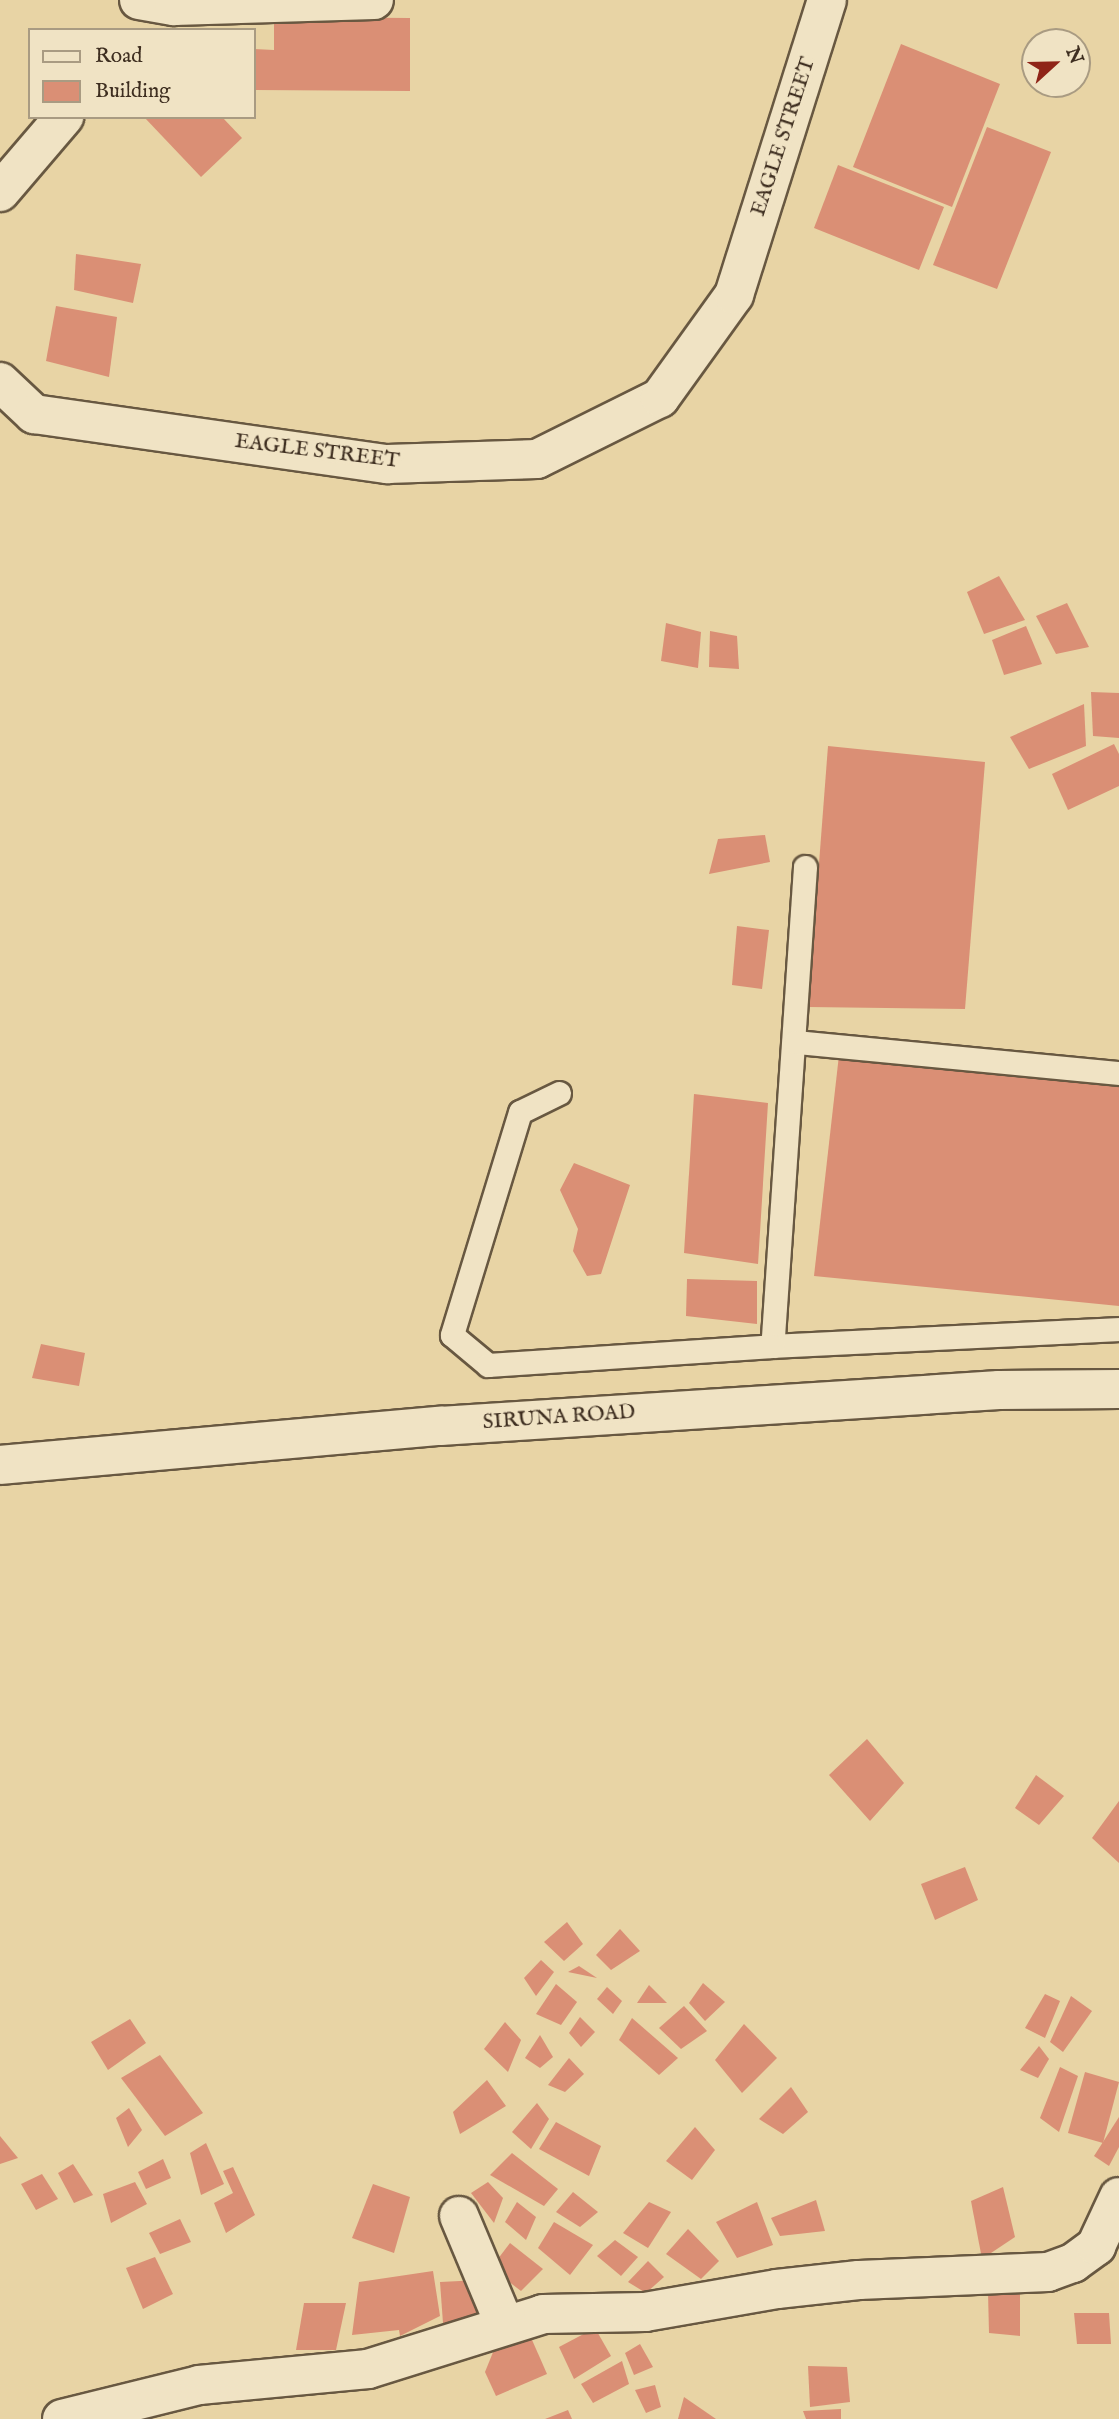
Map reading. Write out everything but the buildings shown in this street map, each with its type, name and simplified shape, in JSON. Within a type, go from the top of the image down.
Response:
[{"type":"street","points":[[160,9],[374,0]]},
{"type":"street","name":"EAGLE STREET","points":[[0,382],[34,414],[387,464],[537,459],[660,398],[734,295],[827,0]]},
{"type":"street","points":[[0,192],[62,119]]},
{"type":"street","name":"SIRUNA ROAD","points":[[0,1465],[481,1423],[999,1390],[1119,1389]]},
{"type":"street","points":[[62,2419],[199,2385],[368,2369],[504,2323],[585,2309],[645,2312],[699,2306],[776,2289],[859,2280],[1048,2272],[1073,2263],[1096,2246],[1119,2197]]},
{"type":"street","points":[[459,2216],[504,2323]]},
{"type":"lane","points":[[772,1346],[796,1042],[805,867]]},
{"type":"lane","points":[[796,1042],[1119,1073]]},
{"type":"lane","points":[[559,1093],[520,1112],[452,1335],[488,1365],[772,1346],[1119,1329]]}]
